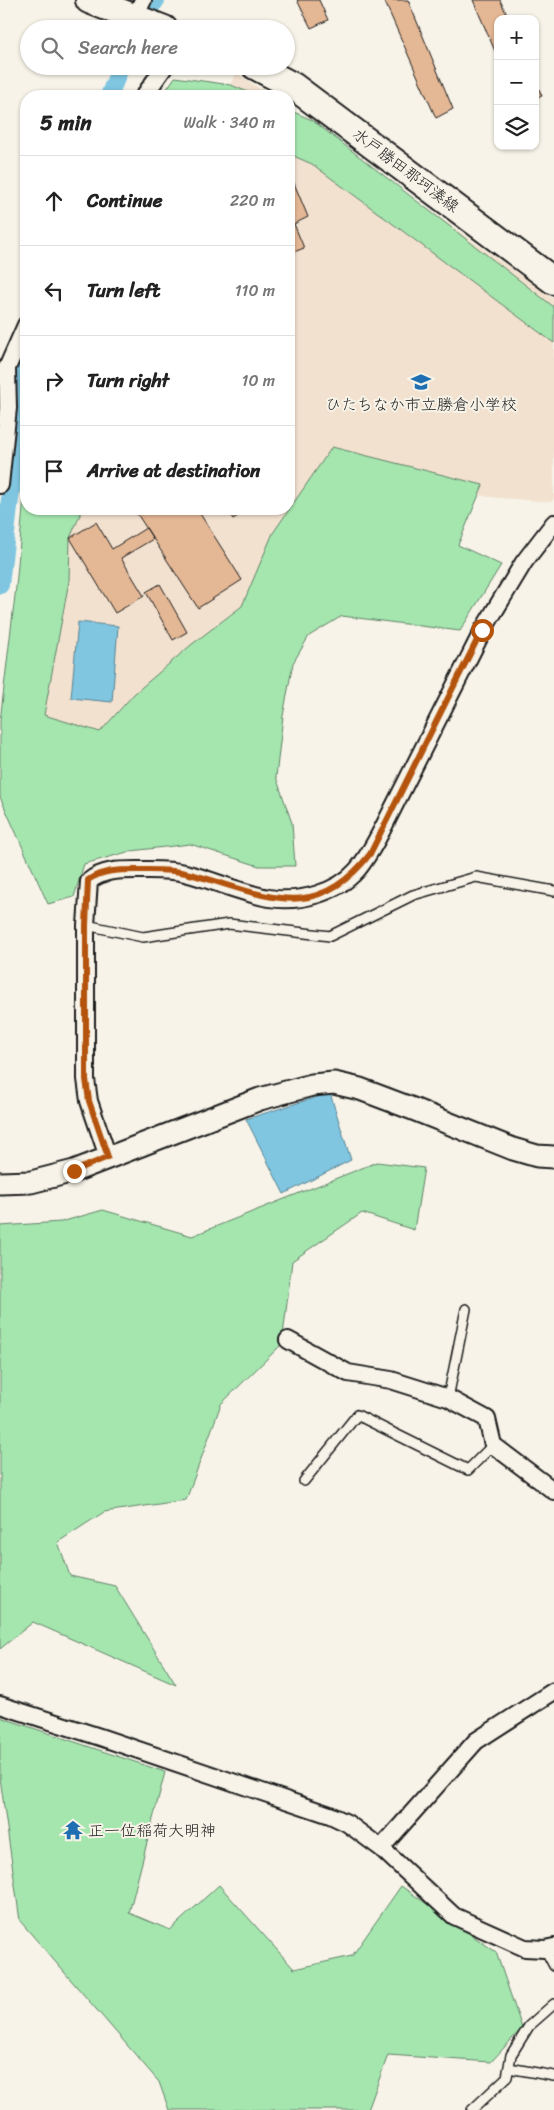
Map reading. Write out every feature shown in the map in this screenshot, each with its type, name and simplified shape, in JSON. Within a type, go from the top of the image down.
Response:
[{"type":"main road","points":[[89,0],[135,15]]},
{"type":"main road","name":"水戸勝田那珂湊線","points":[[271,75],[302,92],[554,281]]},
{"type":"street","points":[[148,90],[159,75]]},
{"type":"street","points":[[0,485],[8,408],[4,372],[20,338]]},
{"type":"street","points":[[108,1157],[89,1101],[86,1079],[86,925],[88,880],[99,873],[117,870],[184,872],[269,898],[295,900],[318,894],[337,886],[356,872],[370,854],[482,630],[524,562],[554,523]]},
{"type":"street","points":[[0,1183],[31,1182],[74,1171],[260,1100],[312,1085],[334,1083],[360,1089],[513,1149],[537,1156],[554,1157]]},
{"type":"street","points":[[288,1340],[348,1373],[391,1380],[448,1398],[486,1419],[493,1445],[554,1492]]},
{"type":"street","points":[[382,1848],[476,1741],[554,1691]]},
{"type":"street","points":[[0,1705],[100,1736],[330,1815],[346,1823],[382,1848],[454,1916],[525,1948],[550,1948]]},
{"type":"lane","points":[[86,925],[143,937],[229,924],[330,936],[412,894],[476,877],[554,891]]},
{"type":"lane","points":[[448,1398],[466,1309]]},
{"type":"lane","points":[[304,1481],[357,1415],[468,1470],[493,1445]]},
{"type":"lane","points":[[550,1948],[554,1966]]},
{"type":"lane","points":[[472,2110],[508,2077],[511,2055],[529,2026],[554,2004]]},
{"type":"lane","points":[[509,2068],[554,2076]]},
{"type":"shaded area","points":[[236,75],[240,75],[261,90],[227,90]]},
{"type":"shaded area","name":"ひたちなか市立勝倉小学校","points":[[295,114],[554,299],[554,499],[551,502],[489,497],[338,465],[259,610],[118,746],[9,716],[50,515],[295,515]]},
{"type":"green space","points":[[175,77],[231,85],[243,90],[166,90]]},
{"type":"green space","points":[[295,113],[312,120],[554,307],[554,343],[312,164],[295,157]]},
{"type":"green space","points":[[332,447],[483,485],[458,545],[501,565],[460,631],[342,616],[309,636],[293,663],[283,716],[276,777],[292,823],[295,866],[259,866],[190,844],[131,851],[84,864],[74,897],[48,904],[0,797],[0,721],[22,515],[80,515],[70,538],[69,581],[44,715],[100,732],[134,694],[191,645],[242,606],[273,533],[285,515],[295,515],[295,501]]},
{"type":"green space","points":[[377,1162],[424,1168],[414,1230],[362,1213],[292,1261],[282,1344],[221,1404],[186,1500],[104,1512],[58,1542],[70,1576],[115,1586],[176,1685],[33,1622],[0,1649],[0,1226],[61,1222],[103,1210],[192,1236]]},
{"type":"green space","points":[[0,1717],[165,1772],[129,1913],[170,1930],[219,1885],[294,1969],[352,1956],[401,1886],[496,1952],[522,2028],[491,2062],[388,2055],[368,2110],[169,2110],[159,2082],[20,1921],[0,1778]]},
{"type":"water","points":[[78,622],[118,626],[112,702],[71,698]]},
{"type":"water","points":[[330,1093],[351,1160],[284,1194],[246,1119]]},
{"type":"building","points":[[297,0],[319,0],[328,20],[311,28]]},
{"type":"building","points":[[384,0],[408,0],[453,109],[436,118]]},
{"type":"building","points":[[473,0],[500,0],[507,15],[494,15],[494,49]]},
{"type":"building","points":[[295,186],[308,217],[295,224]]},
{"type":"building","points":[[295,226],[304,248],[295,252]]},
{"type":"building","points":[[138,515],[201,515],[242,580],[198,608]]},
{"type":"building","points":[[231,515],[239,515],[233,519]]},
{"type":"building","points":[[96,522],[112,549],[146,528],[153,539],[121,558],[144,596],[115,613],[70,538]]},
{"type":"building","points":[[160,584],[187,632],[173,640],[146,592]]},
{"type":"waterway","points":[[111,90],[117,75]]},
{"type":"waterway","points":[[0,585],[19,421],[19,374]]},
{"type":"place","name":"ひたちなか市立勝倉小学校","points":[[421,382]]},
{"type":"place","name":"正一位稲荷大明神","points":[[73,1830]]},
{"type":"route","points":[[74,1171],[108,1157],[89,1101],[86,1079],[86,925],[88,880],[99,873],[117,870],[184,872],[269,898],[295,900],[318,894],[337,886],[356,872],[370,854],[482,630]]}]
